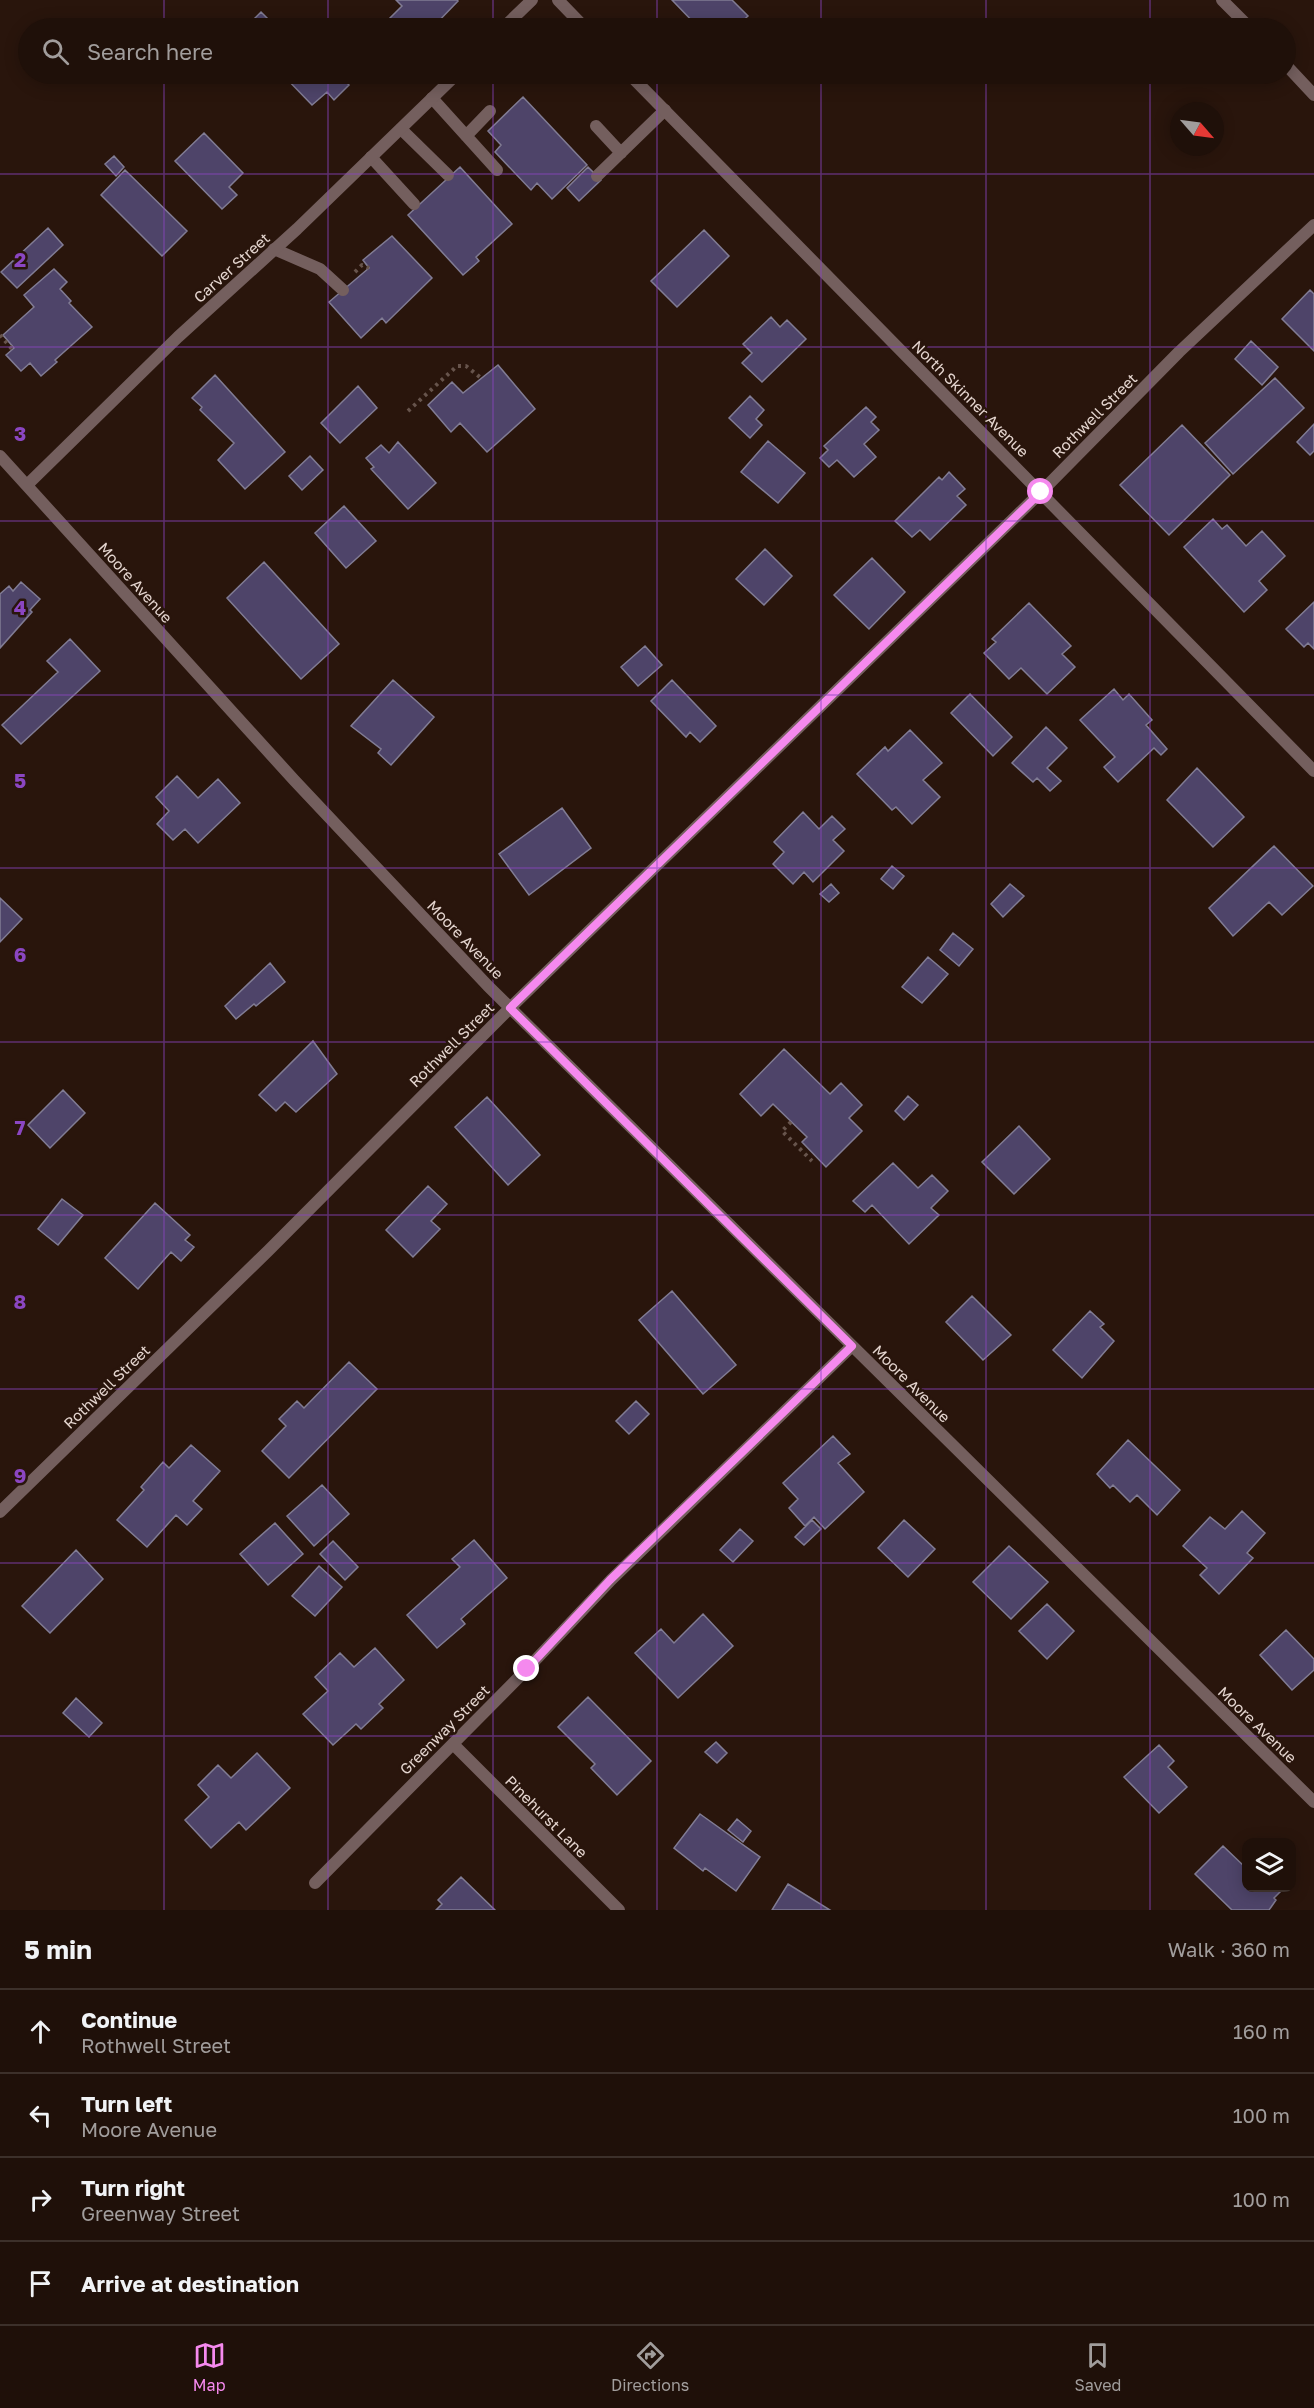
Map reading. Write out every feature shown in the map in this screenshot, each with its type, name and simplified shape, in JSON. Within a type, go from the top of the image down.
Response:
[{"type":"street","points":[[513,18],[532,0]]},
{"type":"street","points":[[558,0],[575,18]]},
{"type":"street","points":[[1222,0],[1240,18]]},
{"type":"street","points":[[1296,76],[1314,95]]},
{"type":"street","name":"Carver Street","points":[[27,485],[178,337],[372,157],[447,84]]},
{"type":"street","name":"North Skinner Avenue","points":[[639,84],[1314,771]]},
{"type":"street","points":[[432,98],[497,170]]},
{"type":"street","points":[[597,176],[665,110]]},
{"type":"street","points":[[466,136],[490,111]]},
{"type":"street","points":[[596,126],[621,153]]},
{"type":"street","points":[[401,129],[448,175]]},
{"type":"street","points":[[372,157],[414,204]]},
{"type":"street","name":"Rothwell Street","points":[[0,1512],[260,1259],[510,1008],[1041,492],[1179,352],[1314,225]]},
{"type":"street","points":[[274,249],[320,269],[342,290]]},
{"type":"street","name":"Moore Avenue","points":[[0,456],[397,891],[510,1008],[1314,1802]]},
{"type":"street","name":"Greenway Street","points":[[315,1883],[527,1669],[610,1580],[852,1346]]},
{"type":"street","name":"Pinehurst Lane","points":[[453,1744],[619,1910]]},
{"type":"path","points":[[0,335],[12,350]]},
{"type":"path","points":[[408,411],[457,366],[466,366],[481,378]]},
{"type":"path","points":[[791,1122],[782,1131],[812,1161]]},
{"type":"building","points":[[396,0],[458,1],[442,18],[390,18],[402,6]]},
{"type":"building","points":[[672,0],[732,0],[748,16],[746,18],[689,18]]},
{"type":"building","points":[[261,12],[267,18],[255,18]]},
{"type":"building","points":[[292,84],[349,85],[334,100],[327,92],[312,105]]},
{"type":"building","points":[[523,97],[587,165],[552,199],[537,183],[531,190],[495,152],[501,145],[488,131]]},
{"type":"building","points":[[204,133],[243,173],[229,187],[237,195],[222,209],[175,161]]},
{"type":"building","points":[[114,156],[124,167],[116,176],[105,164]]},
{"type":"building","points":[[460,167],[512,224],[476,257],[479,261],[463,275],[408,215]]},
{"type":"building","points":[[588,167],[601,180],[579,201],[567,188]]},
{"type":"building","points":[[125,170],[187,231],[162,256],[101,195]]},
{"type":"building","points":[[48,228],[63,245],[17,288],[1,272]]},
{"type":"building","points":[[704,230],[729,256],[677,307],[651,281]]},
{"type":"building","points":[[392,236],[432,278],[386,323],[382,318],[361,338],[329,302],[369,268],[363,260]]},
{"type":"building","points":[[54,269],[67,282],[60,289],[71,301],[69,303],[92,327],[55,360],[57,362],[41,376],[30,363],[21,371],[6,355],[14,348],[3,335],[34,307],[24,295]]},
{"type":"building","points":[[1310,290],[1314,294],[1314,351],[1282,319]]},
{"type":"building","points":[[771,317],[780,327],[787,320],[806,339],[762,382],[742,363],[752,353],[743,344]]},
{"type":"building","points":[[1251,341],[1278,367],[1262,385],[1235,359]]},
{"type":"building","points":[[498,365],[535,409],[487,452],[460,423],[451,432],[428,405],[452,382],[463,393]]},
{"type":"building","points":[[215,375],[285,452],[245,489],[218,460],[234,443],[200,410],[202,407],[192,398]]},
{"type":"building","points":[[1275,378],[1304,408],[1233,474],[1205,443]]},
{"type":"building","points":[[358,386],[377,408],[340,443],[321,423]]},
{"type":"building","points":[[750,396],[764,410],[756,419],[762,425],[750,438],[729,418]]},
{"type":"building","points":[[866,407],[876,417],[871,422],[879,430],[864,444],[876,457],[854,477],[837,460],[829,467],[820,458],[828,450],[824,446]]},
{"type":"building","points":[[1314,424],[1314,451],[1310,455],[1297,442]]},
{"type":"building","points":[[1182,425],[1230,475],[1169,535],[1120,485]]},
{"type":"building","points":[[768,441],[805,473],[778,503],[741,472]]},
{"type":"building","points":[[398,442],[436,483],[408,509],[371,469],[374,467],[366,458],[381,445],[389,453]]},
{"type":"building","points":[[310,456],[323,470],[302,490],[289,476]]},
{"type":"building","points":[[949,472],[965,489],[957,496],[966,505],[930,540],[920,530],[912,537],[895,521],[939,477],[942,480]]},
{"type":"building","points":[[344,506],[376,541],[346,568],[315,533]]},
{"type":"building","points":[[1213,519],[1222,529],[1227,525],[1246,546],[1262,531],[1285,556],[1259,581],[1267,590],[1244,612],[1184,547]]},
{"type":"building","points":[[765,549],[792,576],[764,605],[736,579]]},
{"type":"building","points":[[872,558],[905,592],[869,629],[834,595]]},
{"type":"building","points":[[264,562],[339,644],[301,679],[227,598]]},
{"type":"building","points":[[21,582],[40,599],[30,610],[32,612],[0,648],[0,594],[9,586],[13,591]]},
{"type":"building","points":[[1314,602],[1314,649],[1308,643],[1304,647],[1286,629]]},
{"type":"building","points":[[1029,603],[1071,646],[1062,654],[1075,667],[1047,694],[1021,668],[1009,679],[984,653],[996,642],[992,639]]},
{"type":"building","points":[[70,639],[100,671],[21,744],[2,725],[58,672],[47,661]]},
{"type":"building","points":[[645,646],[662,665],[638,686],[621,667]]},
{"type":"building","points":[[393,680],[434,717],[391,765],[378,753],[381,749],[351,726]]},
{"type":"building","points":[[672,680],[716,726],[700,742],[690,732],[686,737],[651,701]]},
{"type":"building","points":[[1114,689],[1123,700],[1129,694],[1152,720],[1146,725],[1167,749],[1161,755],[1154,748],[1118,782],[1104,767],[1115,757],[1080,720]]},
{"type":"building","points":[[970,694],[1012,737],[993,756],[951,713]]},
{"type":"building","points":[[1046,727],[1067,748],[1047,768],[1061,781],[1050,791],[1037,778],[1033,782],[1012,763]]},
{"type":"building","points":[[910,730],[942,763],[923,780],[940,797],[912,824],[896,807],[892,810],[857,774],[885,747],[888,751]]},
{"type":"building","points":[[1197,768],[1244,817],[1213,847],[1167,800]]},
{"type":"building","points":[[177,776],[198,798],[218,779],[240,803],[198,843],[185,829],[173,840],[157,824],[169,811],[156,797]]},
{"type":"building","points":[[562,808],[591,848],[529,895],[499,854]]},
{"type":"building","points":[[803,812],[819,829],[832,816],[845,829],[833,840],[844,851],[813,882],[804,872],[793,884],[773,864],[784,852],[774,842]]},
{"type":"building","points":[[1274,846],[1313,886],[1282,915],[1269,902],[1233,936],[1209,908]]},
{"type":"building","points":[[892,866],[904,876],[893,889],[881,879]]},
{"type":"building","points":[[831,884],[839,893],[829,902],[820,894]]},
{"type":"building","points":[[1010,884],[1024,896],[1003,917],[991,904]]},
{"type":"building","points":[[0,898],[22,919],[0,942]]},
{"type":"building","points":[[953,933],[973,949],[959,966],[940,950]]},
{"type":"building","points":[[928,957],[948,974],[922,1003],[902,987]]},
{"type":"building","points":[[270,963],[285,982],[236,1019],[225,1006]]},
{"type":"building","points":[[313,1041],[337,1074],[296,1112],[285,1102],[276,1111],[259,1095]]},
{"type":"building","points":[[784,1049],[830,1094],[841,1083],[862,1105],[849,1118],[862,1131],[826,1167],[802,1142],[807,1137],[773,1104],[761,1116],[740,1094]]},
{"type":"building","points":[[63,1090],[85,1113],[50,1148],[28,1125]]},
{"type":"building","points":[[908,1096],[918,1105],[904,1120],[895,1111]]},
{"type":"building","points":[[487,1097],[540,1155],[508,1185],[455,1127]]},
{"type":"building","points":[[1019,1126],[1050,1159],[1014,1194],[982,1162]]},
{"type":"building","points":[[893,1163],[918,1188],[932,1175],[948,1191],[931,1208],[939,1215],[909,1244],[872,1205],[865,1212],[853,1201]]},
{"type":"building","points":[[428,1186],[447,1204],[431,1221],[440,1229],[413,1257],[386,1230]]},
{"type":"building","points":[[62,1199],[83,1215],[58,1245],[38,1229]]},
{"type":"building","points":[[155,1203],[190,1235],[185,1240],[194,1247],[181,1261],[171,1252],[138,1289],[105,1258]]},
{"type":"building","points":[[672,1291],[736,1365],[703,1394],[639,1320]]},
{"type":"building","points":[[972,1296],[1011,1335],[983,1360],[946,1322]]},
{"type":"building","points":[[1090,1311],[1104,1324],[1100,1327],[1114,1341],[1082,1378],[1053,1350]]},
{"type":"building","points":[[349,1362],[377,1389],[289,1478],[262,1451],[286,1426],[279,1419],[297,1401],[304,1408]]},
{"type":"building","points":[[636,1401],[649,1414],[629,1434],[616,1421]]},
{"type":"building","points":[[833,1436],[850,1454],[838,1463],[864,1492],[825,1529],[814,1517],[805,1526],[789,1508],[798,1499],[783,1483]]},
{"type":"building","points":[[1128,1440],[1180,1490],[1157,1515],[1137,1495],[1130,1502],[1113,1485],[1110,1488],[1097,1474]]},
{"type":"building","points":[[191,1445],[220,1471],[193,1501],[202,1509],[187,1525],[176,1515],[147,1547],[117,1520],[144,1490],[141,1487],[163,1462],[169,1468]]},
{"type":"building","points":[[322,1485],[349,1514],[314,1546],[287,1516]]},
{"type":"building","points":[[1242,1511],[1265,1533],[1247,1553],[1253,1558],[1219,1594],[1200,1575],[1207,1568],[1183,1546],[1210,1517],[1225,1529]]},
{"type":"building","points":[[812,1520],[821,1529],[804,1545],[795,1537]]},
{"type":"building","points":[[904,1520],[935,1549],[908,1577],[878,1548]]},
{"type":"building","points":[[275,1523],[303,1554],[268,1585],[240,1554]]},
{"type":"building","points":[[740,1529],[753,1541],[733,1562],[720,1550]]},
{"type":"building","points":[[474,1540],[507,1578],[461,1619],[465,1624],[437,1648],[407,1615],[460,1567],[452,1559]]},
{"type":"building","points":[[333,1541],[358,1567],[345,1580],[320,1554]]},
{"type":"building","points":[[1009,1546],[1048,1582],[1011,1619],[973,1582]]},
{"type":"building","points":[[76,1550],[103,1579],[50,1633],[22,1606]]},
{"type":"building","points":[[319,1566],[342,1587],[315,1616],[292,1596]]},
{"type":"building","points":[[1047,1604],[1074,1631],[1047,1659],[1019,1631]]},
{"type":"building","points":[[703,1614],[733,1646],[678,1698],[635,1653],[661,1629],[674,1643]]},
{"type":"building","points":[[1286,1630],[1314,1659],[1314,1670],[1292,1690],[1260,1655]]},
{"type":"building","points":[[375,1648],[404,1680],[379,1704],[383,1708],[361,1729],[356,1724],[333,1745],[303,1714],[328,1691],[315,1677],[340,1653],[354,1667]]},
{"type":"building","points":[[588,1697],[651,1761],[617,1795],[591,1768],[595,1764],[558,1727]]},
{"type":"building","points":[[76,1698],[102,1723],[89,1737],[63,1713]]},
{"type":"building","points":[[716,1742],[727,1753],[717,1763],[705,1752]]},
{"type":"building","points":[[1159,1745],[1174,1761],[1168,1767],[1187,1787],[1159,1813],[1124,1777]]},
{"type":"building","points":[[257,1753],[290,1788],[246,1830],[239,1822],[211,1848],[185,1820],[209,1797],[198,1785],[218,1765],[231,1778]]},
{"type":"building","points":[[700,1814],[760,1857],[736,1891],[705,1868],[703,1871],[674,1848]]},
{"type":"building","points":[[737,1819],[751,1831],[743,1842],[728,1830]]},
{"type":"building","points":[[1223,1846],[1242,1864],[1242,1892],[1280,1892],[1274,1898],[1276,1900],[1269,1910],[1232,1910],[1195,1874]]},
{"type":"building","points":[[461,1877],[495,1910],[436,1910],[442,1904],[438,1900]]},
{"type":"building","points":[[788,1884],[830,1910],[772,1910]]},
{"type":"route","points":[[527,1669],[610,1580],[852,1346],[510,1008],[1041,492]]}]
